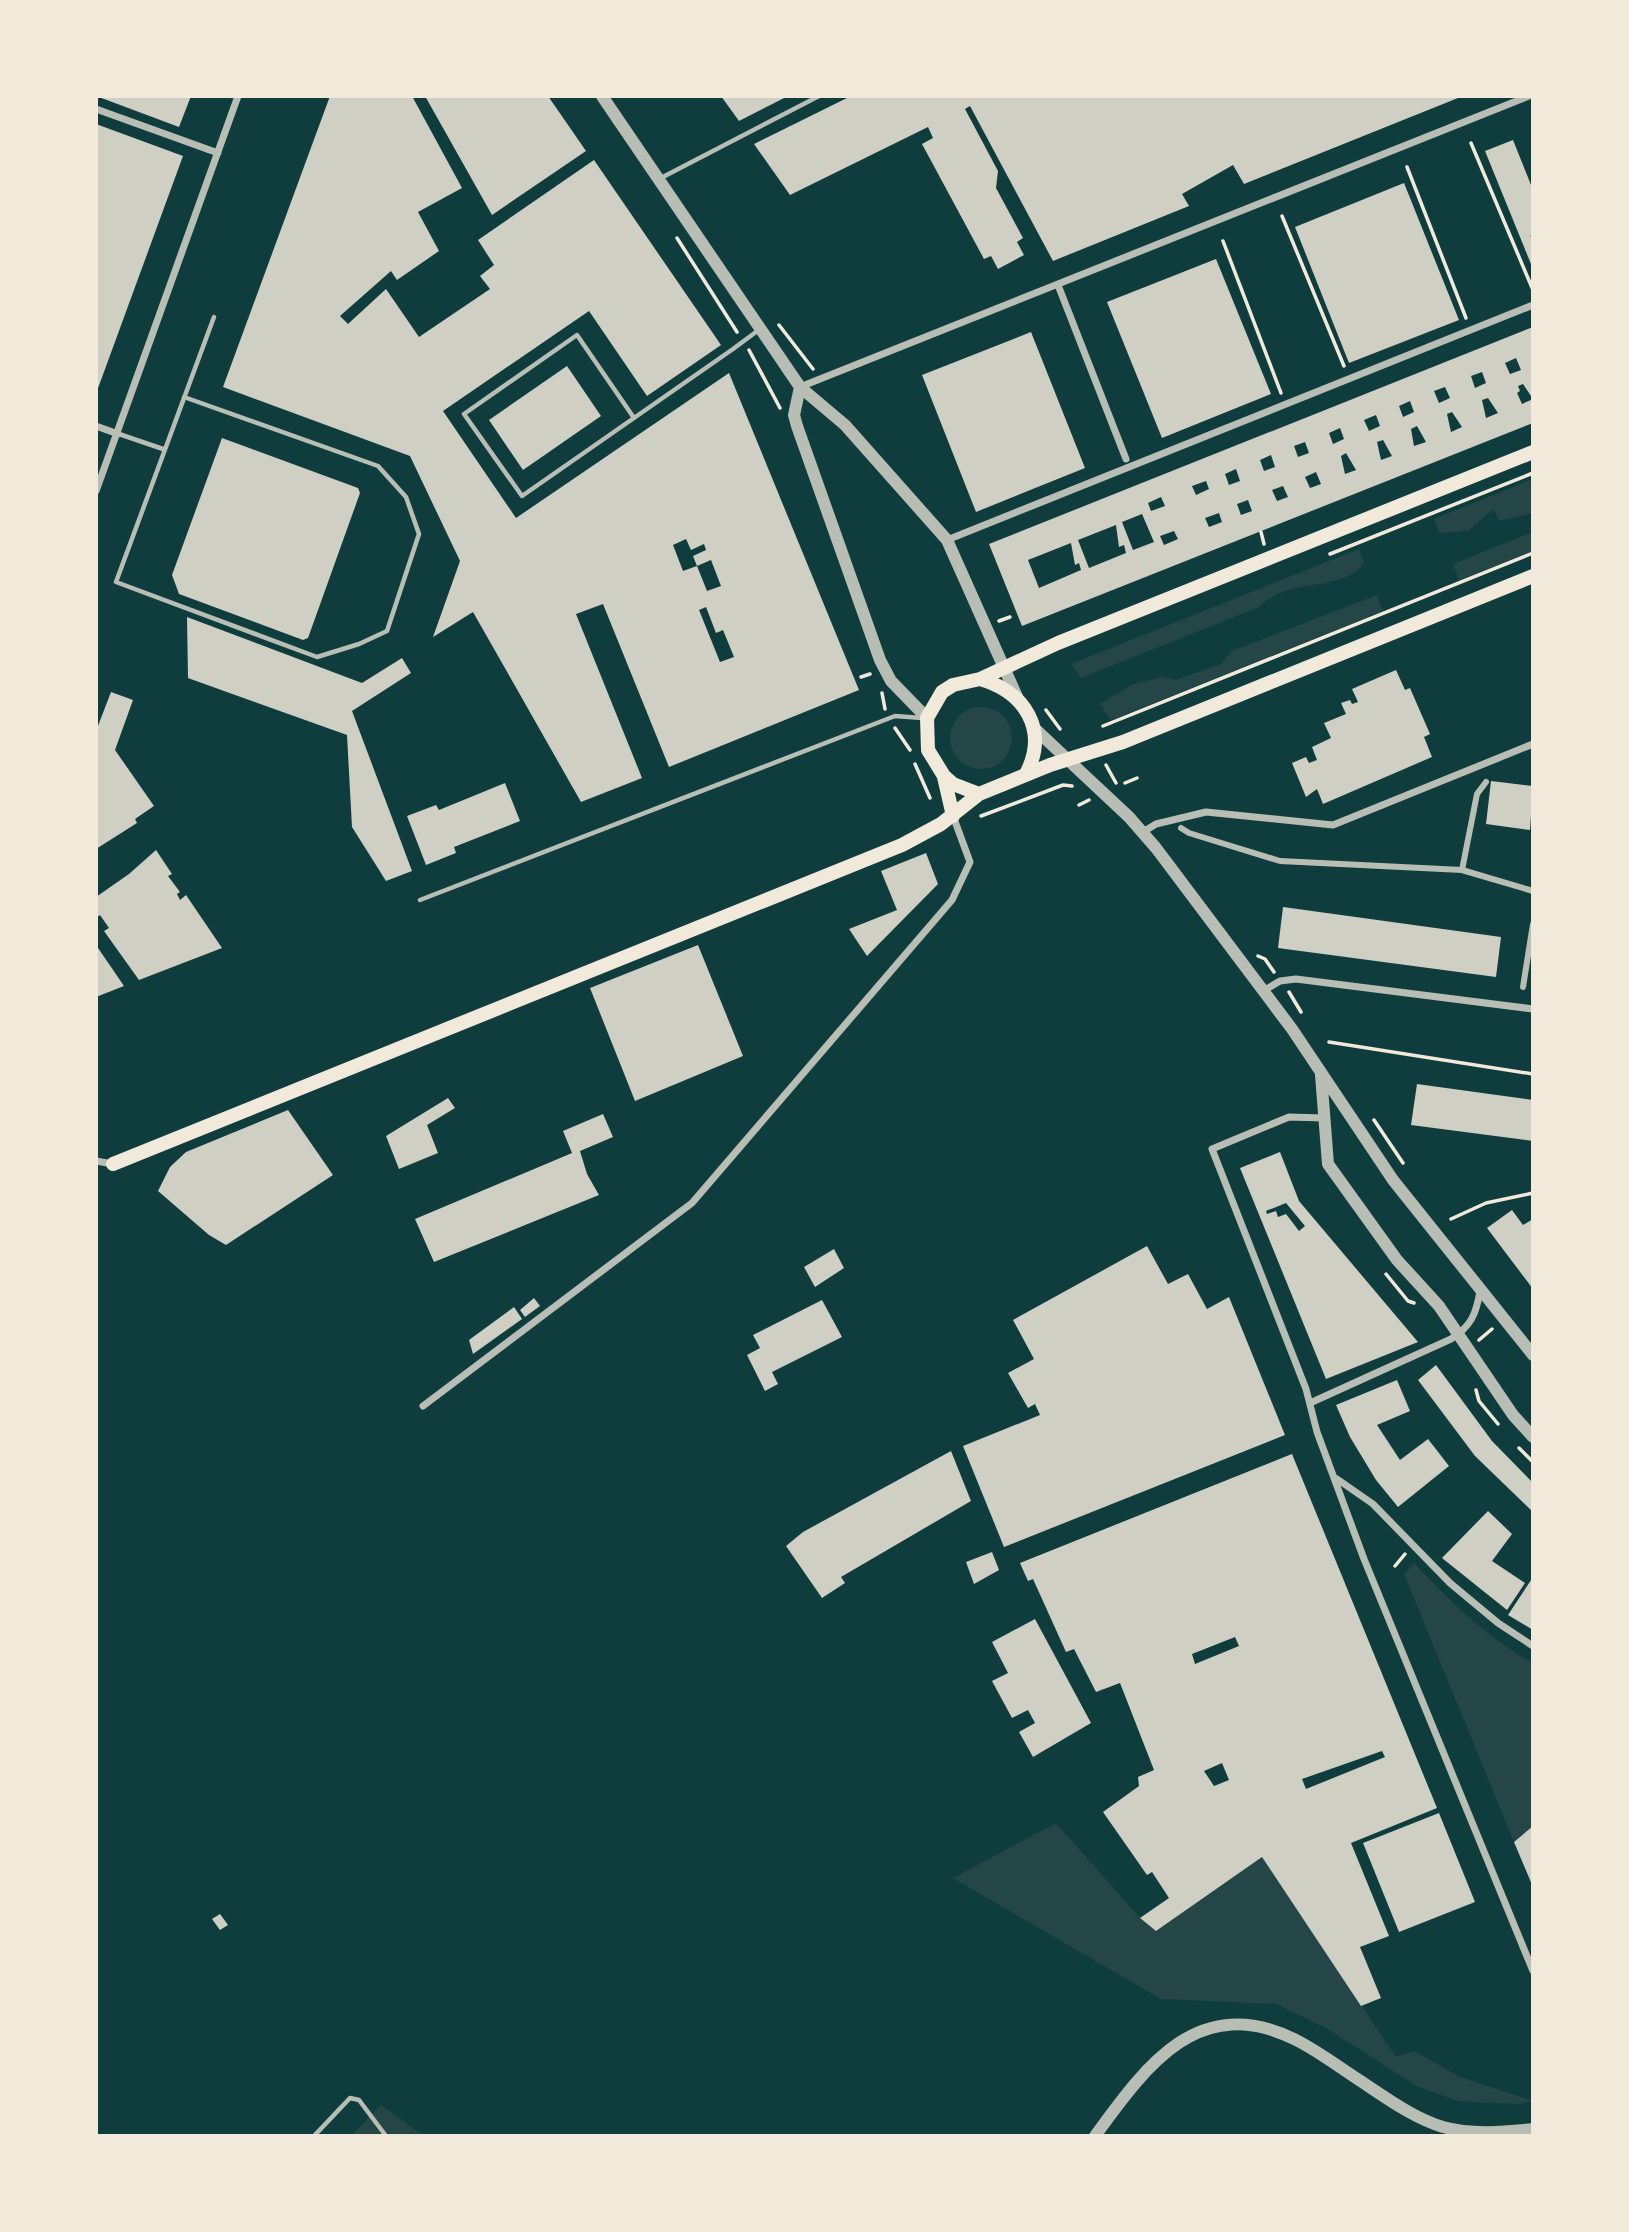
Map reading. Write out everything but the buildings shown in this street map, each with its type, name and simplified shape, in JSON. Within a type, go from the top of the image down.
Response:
[{"type":"main road","points":[[980,679],[1533,452]]},
{"type":"main road","points":[[113,1164],[902,845],[953,816],[979,794],[1001,787],[1026,774],[1135,738],[1533,576]]},
{"type":"main road","points":[[953,816],[944,776],[929,750],[926,718],[942,692],[965,680],[980,679],[993,682],[1018,699],[1034,728],[1035,755],[1026,774]]},
{"type":"main road","points":[[944,776],[963,789],[979,794]]},
{"type":"street","points":[[96,491],[238,96]]},
{"type":"street","points":[[602,96],[800,387],[845,425],[947,540],[1018,699]]},
{"type":"street","points":[[800,387],[1529,96]]},
{"type":"street","points":[[96,109],[218,153]]},
{"type":"street","points":[[1058,285],[1126,459]]},
{"type":"street","points":[[947,540],[1533,305]]},
{"type":"street","points":[[800,387],[794,415],[797,426],[880,660],[891,681],[926,718]]},
{"type":"street","points":[[96,426],[118,434]]},
{"type":"street","points":[[1034,728],[1143,832],[1321,1072],[1363,1140],[1480,1292],[1533,1355]]},
{"type":"street","points":[[1143,832],[1164,821],[1206,811],[1333,825],[1533,744]]},
{"type":"street","points":[[1462,870],[1477,794],[1486,782]]},
{"type":"street","points":[[423,1406],[692,1203],[952,900],[970,862],[953,816]]},
{"type":"street","points":[[1181,828],[1189,833],[1280,861],[1462,870],[1533,891]]},
{"type":"street","points":[[1523,987],[1533,924]]},
{"type":"street","points":[[1263,991],[1287,979],[1317,980],[1533,1009]]},
{"type":"street","points":[[1321,1072],[1325,1153],[1335,1176],[1397,1261],[1439,1306],[1513,1415],[1533,1437]]},
{"type":"street","points":[[1324,1118],[1289,1116],[1212,1149],[1310,1403],[1317,1432],[1364,1559],[1533,1971]]},
{"type":"street","points":[[96,1161],[113,1164]]},
{"type":"street","points":[[1310,1403],[1436,1348],[1459,1334],[1475,1316],[1480,1292]]},
{"type":"street","points":[[1336,1479],[1373,1503],[1459,1591],[1533,1646]]},
{"type":"street","points":[[1095,2136],[1154,2060],[1175,2043],[1210,2028],[1232,2025],[1260,2027],[1297,2040],[1416,2115],[1442,2127],[1469,2132],[1533,2129]]},
{"type":"lane","points":[[659,179],[819,96]]},
{"type":"lane","points":[[184,397],[378,466],[406,497],[419,534],[387,631],[317,657],[116,582],[163,449],[214,317]]},
{"type":"lane","points":[[634,418],[576,335],[464,414],[522,496],[634,418],[760,329]]},
{"type":"lane","points":[[118,434],[163,449]]},
{"type":"lane","points":[[421,900],[895,716],[926,718]]},
{"type":"lane","points":[[314,2136],[349,2098],[359,2100],[386,2136]]},
{"type":"path","points":[[1471,143],[1533,290]]},
{"type":"path","points":[[1407,167],[1468,323]]},
{"type":"path","points":[[1282,216],[1346,373]]},
{"type":"path","points":[[676,236],[743,341],[781,412]]},
{"type":"path","points":[[1223,241],[1283,399]]},
{"type":"path","points":[[1261,532],[1264,544]]},
{"type":"path","points":[[1103,726],[1533,553]]},
{"type":"path","points":[[999,621],[1010,617]]},
{"type":"path","points":[[861,677],[870,674]]},
{"type":"path","points":[[1041,704],[1063,732]]},
{"type":"path","points":[[1106,765],[1118,787]]},
{"type":"path","points":[[1125,783],[1137,778]]},
{"type":"path","points":[[972,820],[1063,785],[1075,787]]},
{"type":"path","points":[[1079,805],[1089,800],[1082,794]]},
{"type":"path","points":[[1329,1042],[1533,1074]]},
{"type":"path","points":[[1451,1219],[1486,1203],[1533,1192]]},
{"type":"path","points":[[1474,1344],[1496,1326]]},
{"type":"path","points":[[1395,1566],[1406,1553]]},
{"type":"shaded area","points":[[1533,479],[1533,513],[1499,521],[1494,509],[1467,531],[1440,533],[1434,519]]},
{"type":"shaded area","points":[[1533,532],[1533,551],[1459,580],[1453,564]]},
{"type":"shaded area","points":[[1359,549],[1364,563],[1343,578],[1284,591],[1259,607],[1081,678],[1071,664]]},
{"type":"shaded area","points":[[1377,595],[1383,611],[1111,720],[1100,704],[1133,684],[1162,677],[1176,680],[1221,664],[1232,651]]},
{"type":"shaded area","points":[[981,707],[1003,716],[1012,738],[1003,760],[981,769],[959,760],[950,738],[959,716]]},
{"type":"shaded area","points":[[1414,1563],[1484,1630],[1533,1663],[1533,1826],[1514,1842],[1404,1574]]},
{"type":"shaded area","points":[[1056,1823],[1140,1918],[1156,1931],[1262,1857],[1396,2057],[1414,2051],[1460,2077],[1533,2101],[1520,2104],[1458,2101],[1416,2086],[1328,2029],[1276,2004],[1161,1999],[953,1878]]},
{"type":"shaded area","points":[[381,2105],[424,2136],[351,2136]]}]
